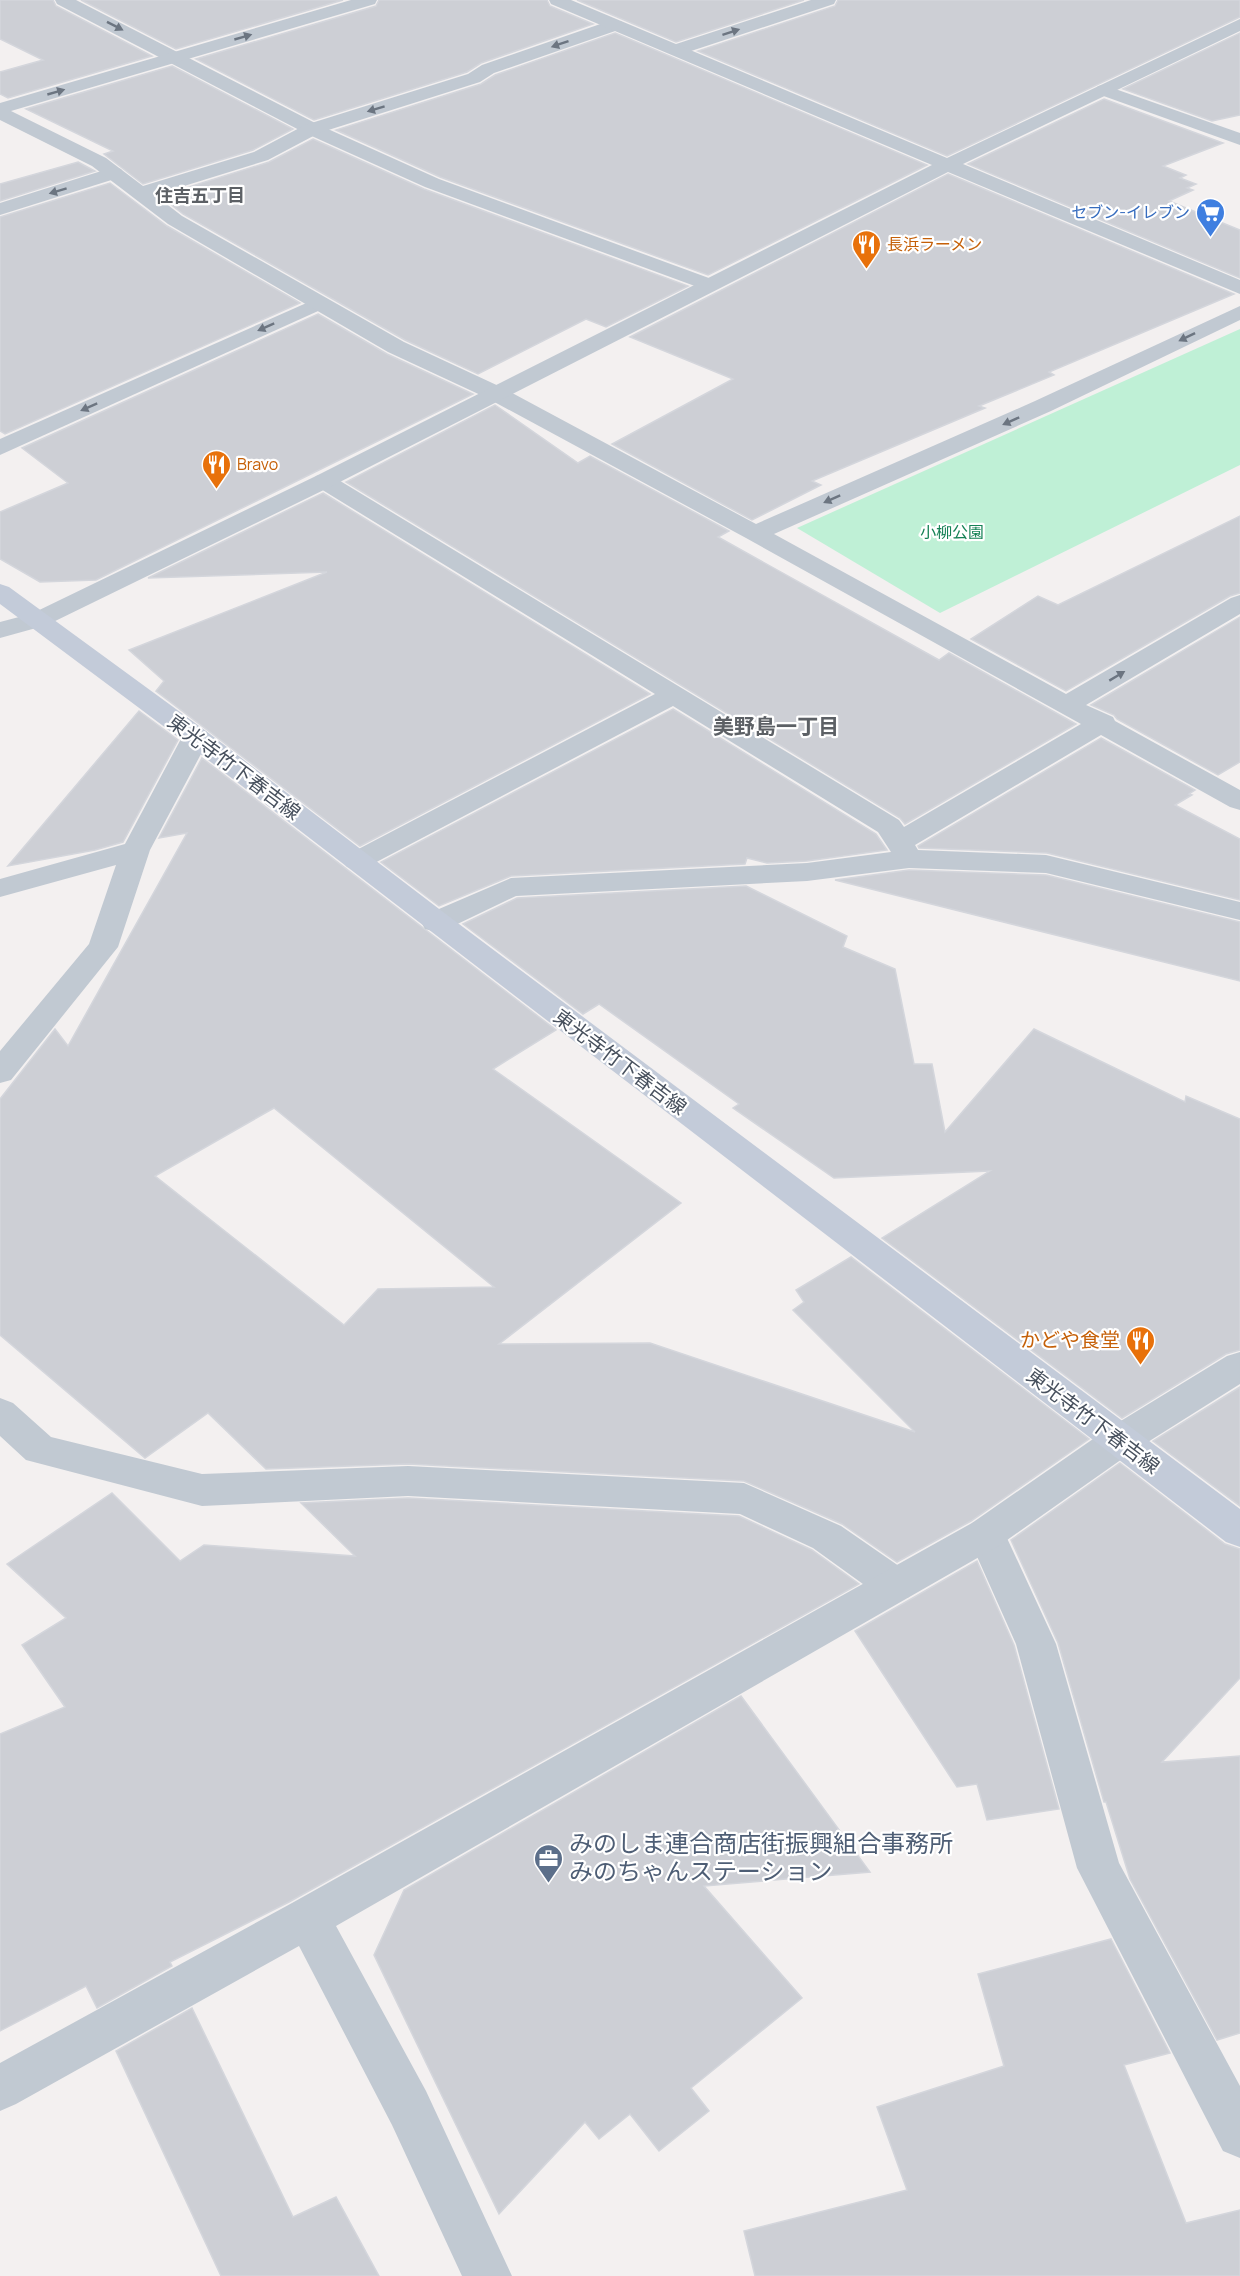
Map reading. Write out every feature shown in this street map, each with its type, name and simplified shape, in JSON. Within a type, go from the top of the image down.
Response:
[{"type":"main road","name":"東光寺竹下春吉線","points":[[0,592],[196,737],[435,922],[1240,1531]]},
{"type":"street","points":[[63,0],[312,129],[432,183],[710,285]]},
{"type":"street","points":[[0,111],[369,0]]},
{"type":"street","points":[[557,0],[1240,288]]},
{"type":"street","points":[[676,50],[828,0]]},
{"type":"street","points":[[0,630],[38,621],[324,481],[947,165],[1240,24]]},
{"type":"street","points":[[141,193],[261,156],[312,129],[474,78],[488,69],[615,25]]},
{"type":"street","points":[[1104,90],[1240,139]]},
{"type":"street","points":[[0,111],[99,162],[175,220],[396,346],[495,393],[755,533],[1240,801]]},
{"type":"street","points":[[0,209],[114,173]]},
{"type":"street","points":[[0,448],[320,303]]},
{"type":"street","points":[[755,533],[1043,406],[1240,312]]},
{"type":"street","points":[[324,481],[889,826],[904,850]]},
{"type":"street","points":[[1066,705],[1240,603]]},
{"type":"street","points":[[357,861],[674,695]]},
{"type":"street","points":[[904,850],[1102,723]]},
{"type":"street","points":[[0,1072],[103,947],[136,850],[196,737]]},
{"type":"street","points":[[0,888],[136,850]]},
{"type":"street","points":[[435,922],[512,887],[807,872],[904,850],[1046,864],[1240,911]]},
{"type":"street","points":[[0,2088],[308,1918],[986,1534],[1119,1441],[1240,1366]]},
{"type":"street","points":[[0,1413],[39,1449],[202,1490],[408,1481],[744,1499],[827,1537],[896,1586]]},
{"type":"street","points":[[986,1534],[1036,1644],[1099,1868],[1240,2134]]},
{"type":"street","points":[[308,1918],[409,2108],[487,2276]]},
{"type":"green space","name":"小柳公園","points":[[1240,329],[1240,465],[940,613],[797,528]]},
{"type":"building","points":[[0,0],[53,0],[56,6],[152,56],[8,98],[0,94],[0,72],[43,60],[0,39]]},
{"type":"building","points":[[81,0],[343,0],[176,49]]},
{"type":"building","points":[[379,0],[547,0],[550,6],[593,24],[481,63],[467,72],[314,120],[196,59],[376,6]]},
{"type":"building","points":[[577,0],[804,0],[676,42]]},
{"type":"building","points":[[838,0],[1240,0],[1240,17],[947,156],[698,51],[835,6]]},
{"type":"building","points":[[615,33],[927,165],[708,275],[440,177],[336,130],[481,84],[495,75]]},
{"type":"building","points":[[1240,33],[1240,115],[1212,121],[1123,89]]},
{"type":"building","points":[[172,66],[293,129],[253,150],[143,184],[104,154],[113,151],[26,109]]},
{"type":"building","points":[[1104,99],[1223,143],[1163,166],[1186,175],[1180,178],[1196,184],[1187,188],[1193,190],[1169,201],[1240,230],[1240,278],[968,164]]},
{"type":"building","points":[[313,139],[424,189],[688,286],[606,327],[586,319],[478,374],[405,340],[183,214],[160,196],[269,162]]},
{"type":"building","points":[[78,162],[95,171],[0,201],[0,184]]},
{"type":"building","points":[[948,174],[1234,294],[1049,372],[1054,375],[979,406],[985,408],[812,481],[821,485],[752,520],[612,444],[733,379],[630,337]]},
{"type":"building","points":[[110,183],[167,226],[300,303],[5,434],[0,431],[0,217]]},
{"type":"building","points":[[318,314],[387,354],[473,394],[96,580],[40,582],[0,559],[0,512],[68,483],[22,448]]},
{"type":"building","points":[[495,405],[578,463],[590,456],[729,531],[718,537],[939,660],[949,653],[1076,724],[905,824],[900,818],[346,482]]},
{"type":"building","points":[[323,493],[650,694],[360,846],[156,691],[164,681],[129,650],[327,572],[148,578]]},
{"type":"building","points":[[1240,516],[1240,593],[1230,596],[1066,691],[971,639],[1038,596],[1058,605]]},
{"type":"building","points":[[1240,617],[1240,762],[1218,775],[1117,719],[1114,715],[1091,705]]},
{"type":"building","points":[[673,709],[876,834],[887,850],[807,861],[767,863],[747,858],[745,864],[511,876],[439,906],[381,862]]},
{"type":"building","points":[[139,711],[178,740],[123,842],[95,850],[8,866]]},
{"type":"building","points":[[1101,738],[1195,790],[1189,794],[1192,795],[1175,805],[1240,839],[1240,900],[1047,853],[919,848],[918,846]]},
{"type":"building","points":[[202,758],[556,1030],[493,1069],[681,1203],[499,1344],[650,1343],[915,1432],[793,1310],[804,1302],[796,1290],[851,1257],[1089,1439],[971,1521],[897,1562],[842,1524],[744,1481],[408,1464],[266,1469],[208,1413],[145,1458],[0,1335],[0,1099],[55,1029],[68,1046],[187,833],[159,838]],"holes":[[[274,1108],[494,1287],[378,1289],[344,1325],[155,1176]]]},
{"type":"building","points":[[909,870],[1046,875],[1240,922],[1240,981],[835,880]]},
{"type":"building","points":[[746,886],[847,936],[843,947],[895,969],[914,1064],[932,1064],[945,1132],[1034,1029],[1185,1102],[1186,1096],[1240,1119],[1240,1350],[1226,1354],[1122,1418],[882,1238],[990,1171],[834,1178],[733,1108],[739,1104],[599,1004],[583,1014],[463,924],[517,898]]},
{"type":"building","points":[[1240,1387],[1240,1506],[1153,1441]]},
{"type":"building","points":[[1120,1463],[1225,1544],[1240,1549],[1240,1678],[1162,1762],[1240,1756],[1240,2033],[1217,2040],[1130,1879],[1106,1802],[1104,1802],[1058,1643],[1011,1540]]},
{"type":"building","points":[[112,1493],[180,1561],[204,1545],[355,1556],[301,1503],[408,1498],[739,1516],[812,1550],[859,1584],[289,1902],[170,1962],[172,1966],[97,2008],[86,1986],[0,2031],[0,1734],[65,1707],[22,1645],[66,1618],[7,1564]]},
{"type":"building","points":[[977,1561],[1014,1645],[1059,1809],[987,1820],[977,1784],[957,1787],[855,1631]]},
{"type":"building","points":[[741,1696],[870,1872],[704,1886],[802,1998],[691,2088],[709,2111],[659,2151],[630,2114],[599,2139],[585,2122],[499,2214],[374,1955],[404,1890]]},
{"type":"building","points":[[1111,1939],[1170,2053],[1124,2065],[1186,2223],[1240,2210],[1240,2276],[755,2276],[744,2231],[907,2190],[877,2107],[1004,2066],[978,1974]]},
{"type":"building","points":[[192,2008],[293,2217],[336,2197],[379,2276],[221,2276],[116,2051]]},
{"type":"place","name":"セブン-イレブン","points":[[1211,238]]},
{"type":"place","name":"長浜ラーメン","points":[[866,270]]},
{"type":"place","name":"Bravo","points":[[216,490]]},
{"type":"place","name":"かどや食堂","points":[[1141,1366]]},
{"type":"place","name":"みのしま連合商店街振興組合事務所 みのちゃんステーション","points":[[548,1884]]},
{"type":"district","name":"住吉五丁目","points":[[200,196]]},
{"type":"district","name":"美野島一丁目","points":[[776,727]]}]
